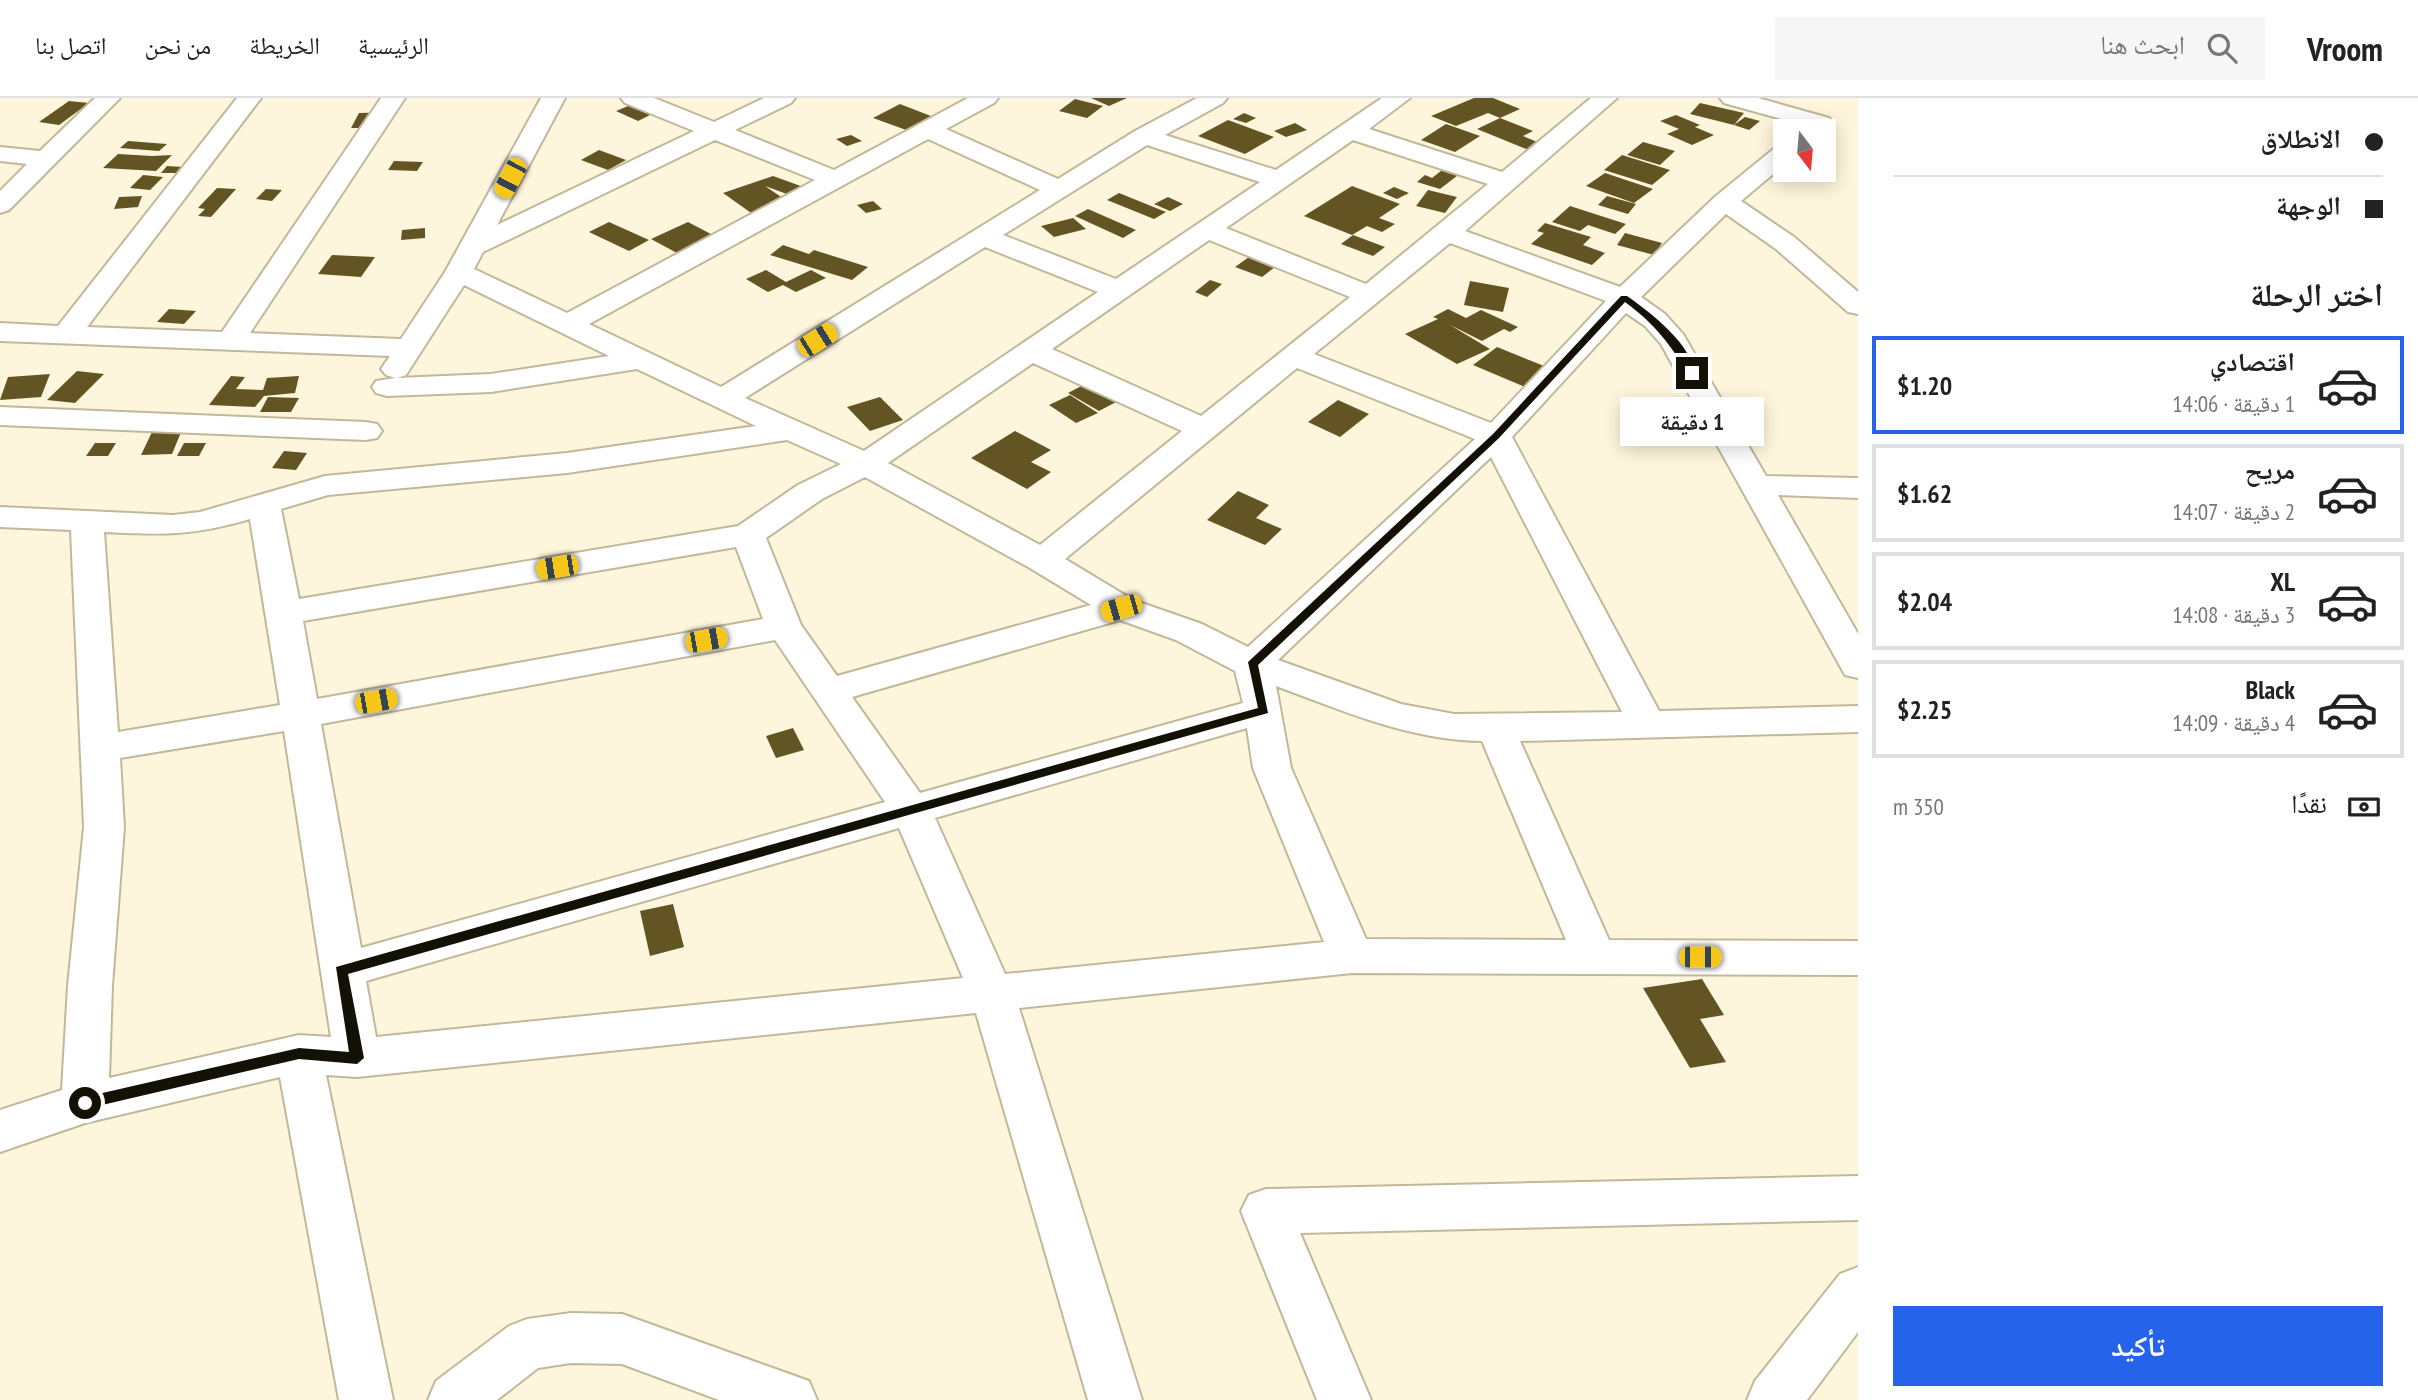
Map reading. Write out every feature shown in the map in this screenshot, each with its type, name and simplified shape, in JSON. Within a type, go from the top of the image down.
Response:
[{"type":"street","points":[[0,205],[108,98]]},
{"type":"street","points":[[66,335],[249,98]]},
{"type":"street","points":[[230,342],[393,98]]},
{"type":"street","points":[[346,484],[387,387],[408,348],[466,260],[553,98]]},
{"type":"street","points":[[634,98],[836,180]]},
{"type":"street","points":[[466,260],[783,98]]},
{"type":"street","points":[[570,323],[986,98]]},
{"type":"street","points":[[722,399],[1144,136],[1215,98]]},
{"type":"street","points":[[284,613],[748,535],[810,492],[866,464],[1398,98]]},
{"type":"street","points":[[1042,560],[1446,233],[1605,98]]},
{"type":"street","points":[[1732,98],[1818,119]]},
{"type":"street","points":[[927,130],[1060,188]]},
{"type":"street","points":[[1350,131],[1506,182]]},
{"type":"street","points":[[1144,136],[1280,180]]},
{"type":"street","points":[[0,153],[45,159]]},
{"type":"street","points":[[1252,664],[1496,436],[1624,298],[1725,201],[1773,162]]},
{"type":"street","points":[[1725,201],[1785,243],[1858,306]]},
{"type":"street","points":[[1206,230],[1370,295]]},
{"type":"street","points":[[1446,233],[1624,298],[1655,320],[1673,340],[1858,666]]},
{"type":"street","points":[[983,237],[1119,290]]},
{"type":"street","points":[[466,260],[570,323],[640,360],[866,464],[1042,560],[1121,608],[1189,632],[1252,664],[1396,716],[1454,726],[1495,727],[1648,726],[1858,719]]},
{"type":"street","points":[[0,332],[408,348]]},
{"type":"street","points":[[1031,351],[1204,429]]},
{"type":"street","points":[[1294,357],[1496,436],[1648,726]]},
{"type":"street","points":[[387,387],[491,383],[640,360]]},
{"type":"street","points":[[0,416],[366,432]]},
{"type":"street","points":[[0,534],[15,517],[173,525],[226,517],[305,491],[346,484],[463,476],[793,430]]},
{"type":"street","points":[[1757,485],[1858,488]]},
{"type":"street","points":[[264,506],[357,1058]]},
{"type":"street","points":[[85,1103],[90,986],[104,827],[87,521]]},
{"type":"street","points":[[748,535],[784,627],[831,690],[912,811],[992,993],[1115,1400]]},
{"type":"street","points":[[831,690],[1121,608]]},
{"type":"street","points":[[101,748],[301,715],[784,627]]},
{"type":"street","points":[[1252,664],[1264,710],[1272,768],[1352,956]]},
{"type":"street","points":[[341,971],[1264,710]]},
{"type":"street","points":[[1495,727],[1595,956]]},
{"type":"street","points":[[0,1131],[85,1103],[299,1054],[357,1058],[1352,956],[1858,958]]},
{"type":"street","points":[[299,1054],[366,1400]]},
{"type":"street","points":[[1345,1400],[1266,1211],[1858,1198]]},
{"type":"street","points":[[1774,1400],[1858,1291]]},
{"type":"street","points":[[455,1400],[527,1344],[571,1338],[622,1339],[790,1400]]},
{"type":"building","points":[[1091,98],[1127,98],[1109,106]]},
{"type":"building","points":[[1474,98],[1493,98],[1520,109],[1500,118],[1488,113],[1456,126],[1431,116]]},
{"type":"building","points":[[1075,99],[1103,106],[1087,118],[1059,111]]},
{"type":"building","points":[[69,101],[89,103],[59,125],[39,122]]},
{"type":"building","points":[[1700,103],[1744,113],[1734,125],[1690,114]]},
{"type":"building","points":[[633,104],[654,113],[638,121],[616,111]]},
{"type":"building","points":[[900,104],[936,118],[909,131],[873,118]]},
{"type":"building","points":[[394,112],[387,128],[351,128],[359,113]]},
{"type":"building","points":[[1244,113],[1256,118],[1246,123],[1233,119]]},
{"type":"building","points":[[1676,115],[1700,125],[1695,127],[1714,135],[1692,145],[1667,134],[1679,129],[1660,121]]},
{"type":"building","points":[[1745,117],[1760,121],[1749,130],[1734,125]]},
{"type":"building","points":[[1500,118],[1533,131],[1523,136],[1554,149],[1541,155],[1477,129]]},
{"type":"building","points":[[1228,120],[1274,137],[1245,154],[1198,136]]},
{"type":"building","points":[[1295,123],[1307,130],[1286,137],[1274,131]]},
{"type":"building","points":[[1446,124],[1480,136],[1455,152],[1421,140]]},
{"type":"building","points":[[851,135],[862,141],[847,146],[836,139]]},
{"type":"building","points":[[128,141],[167,144],[159,151],[120,148]]},
{"type":"building","points":[[1643,142],[1675,151],[1660,165],[1627,155]]},
{"type":"building","points":[[599,150],[626,160],[608,170],[581,160]]},
{"type":"building","points":[[118,154],[172,155],[156,171],[103,168]]},
{"type":"building","points":[[1622,155],[1670,170],[1652,185],[1604,170]]},
{"type":"building","points":[[394,161],[423,162],[417,171],[388,170]]},
{"type":"building","points":[[167,166],[183,167],[177,173],[161,173]]},
{"type":"building","points":[[1446,167],[1462,172],[1440,189],[1417,182],[1425,175],[1432,178]]},
{"type":"building","points":[[1605,173],[1653,189],[1634,203],[1586,186]]},
{"type":"building","points":[[143,175],[163,177],[150,190],[130,188]]},
{"type":"building","points":[[773,176],[809,189],[795,197],[765,186],[790,203],[754,215],[723,193]]},
{"type":"building","points":[[1352,186],[1400,204],[1379,218],[1395,224],[1382,232],[1367,226],[1352,235],[1304,216]]},
{"type":"building","points":[[1394,187],[1409,193],[1397,199],[1383,193]]},
{"type":"building","points":[[217,188],[236,189],[211,217],[198,216],[205,209],[198,208]]},
{"type":"building","points":[[266,189],[282,190],[272,201],[256,199]]},
{"type":"building","points":[[1428,190],[1457,197],[1445,213],[1416,206]]},
{"type":"building","points":[[1119,193],[1166,212],[1154,219],[1107,200]]},
{"type":"building","points":[[142,196],[138,207],[114,209],[119,197]]},
{"type":"building","points":[[1607,196],[1636,204],[1628,214],[1598,205]]},
{"type":"building","points":[[1168,197],[1183,204],[1170,211],[1154,204]]},
{"type":"building","points":[[873,201],[882,209],[866,213],[857,205]]},
{"type":"building","points":[[1570,206],[1626,224],[1615,234],[1588,225],[1580,231],[1552,222]]},
{"type":"building","points":[[1088,209],[1136,230],[1123,238],[1075,216]]},
{"type":"building","points":[[1073,218],[1086,229],[1054,237],[1041,226]]},
{"type":"building","points":[[609,222],[649,240],[629,251],[589,232]]},
{"type":"building","points":[[688,222],[728,243],[690,260],[651,239]]},
{"type":"building","points":[[1545,223],[1591,237],[1583,245],[1605,253],[1592,265],[1531,244],[1544,233],[1537,231]]},
{"type":"building","points":[[425,228],[425,238],[401,240],[402,230]]},
{"type":"building","points":[[1625,233],[1662,243],[1654,255],[1617,245]]},
{"type":"building","points":[[1353,235],[1385,247],[1373,256],[1341,244]]},
{"type":"building","points":[[783,245],[809,254],[814,250],[868,267],[852,280],[770,255]]},
{"type":"building","points":[[332,255],[375,257],[361,277],[318,274]]},
{"type":"building","points":[[1249,257],[1275,267],[1262,277],[1235,267]]},
{"type":"building","points":[[766,270],[786,282],[811,270],[826,278],[796,292],[783,285],[768,292],[746,279]]},
{"type":"building","points":[[1210,280],[1222,284],[1207,297],[1195,292]]},
{"type":"building","points":[[1470,281],[1509,288],[1503,312],[1464,305]]},
{"type":"building","points":[[169,309],[196,311],[184,324],[157,322]]},
{"type":"building","points":[[1448,309],[1466,318],[1481,310],[1518,327],[1510,332],[1504,329],[1482,341],[1450,325],[1490,349],[1457,364],[1405,334],[1438,319],[1433,317]]},
{"type":"building","points":[[1497,347],[1549,368],[1525,387],[1473,365]]},
{"type":"building","points":[[77,371],[104,374],[75,403],[47,400]]},
{"type":"building","points":[[50,374],[41,397],[0,400],[8,377]]},
{"type":"building","points":[[231,376],[245,377],[236,389],[263,390],[267,378],[299,376],[295,393],[264,396],[255,407],[209,405]]},
{"type":"building","points":[[1089,382],[1120,400],[1099,411],[1068,393]]},
{"type":"building","points":[[1070,395],[1098,413],[1076,423],[1049,405]]},
{"type":"building","points":[[268,397],[299,398],[291,412],[260,412]]},
{"type":"building","points":[[880,397],[903,420],[870,431],[847,407]]},
{"type":"building","points":[[1338,400],[1369,414],[1340,437],[1308,422]]},
{"type":"building","points":[[182,430],[172,454],[141,455],[152,432]]},
{"type":"building","points":[[1015,431],[1051,450],[1031,462],[1051,472],[1027,489],[971,458]]},
{"type":"building","points":[[95,443],[116,443],[108,456],[86,456]]},
{"type":"building","points":[[184,443],[206,443],[199,456],[177,456]]},
{"type":"building","points":[[284,451],[307,453],[296,470],[272,468]]},
{"type":"building","points":[[1238,491],[1269,505],[1256,518],[1282,529],[1265,545],[1207,520]]},
{"type":"building","points":[[793,728],[804,750],[776,758],[766,736]]},
{"type":"building","points":[[673,904],[684,947],[650,956],[640,911]]},
{"type":"building","points":[[1702,979],[1724,1015],[1700,1019],[1726,1062],[1690,1068],[1643,988]]},
{"type":"route","points":[[85,1103],[299,1054],[357,1058],[341,971],[1264,710],[1252,664],[1496,436],[1624,298],[1655,320],[1673,340],[1692,373]]}]
